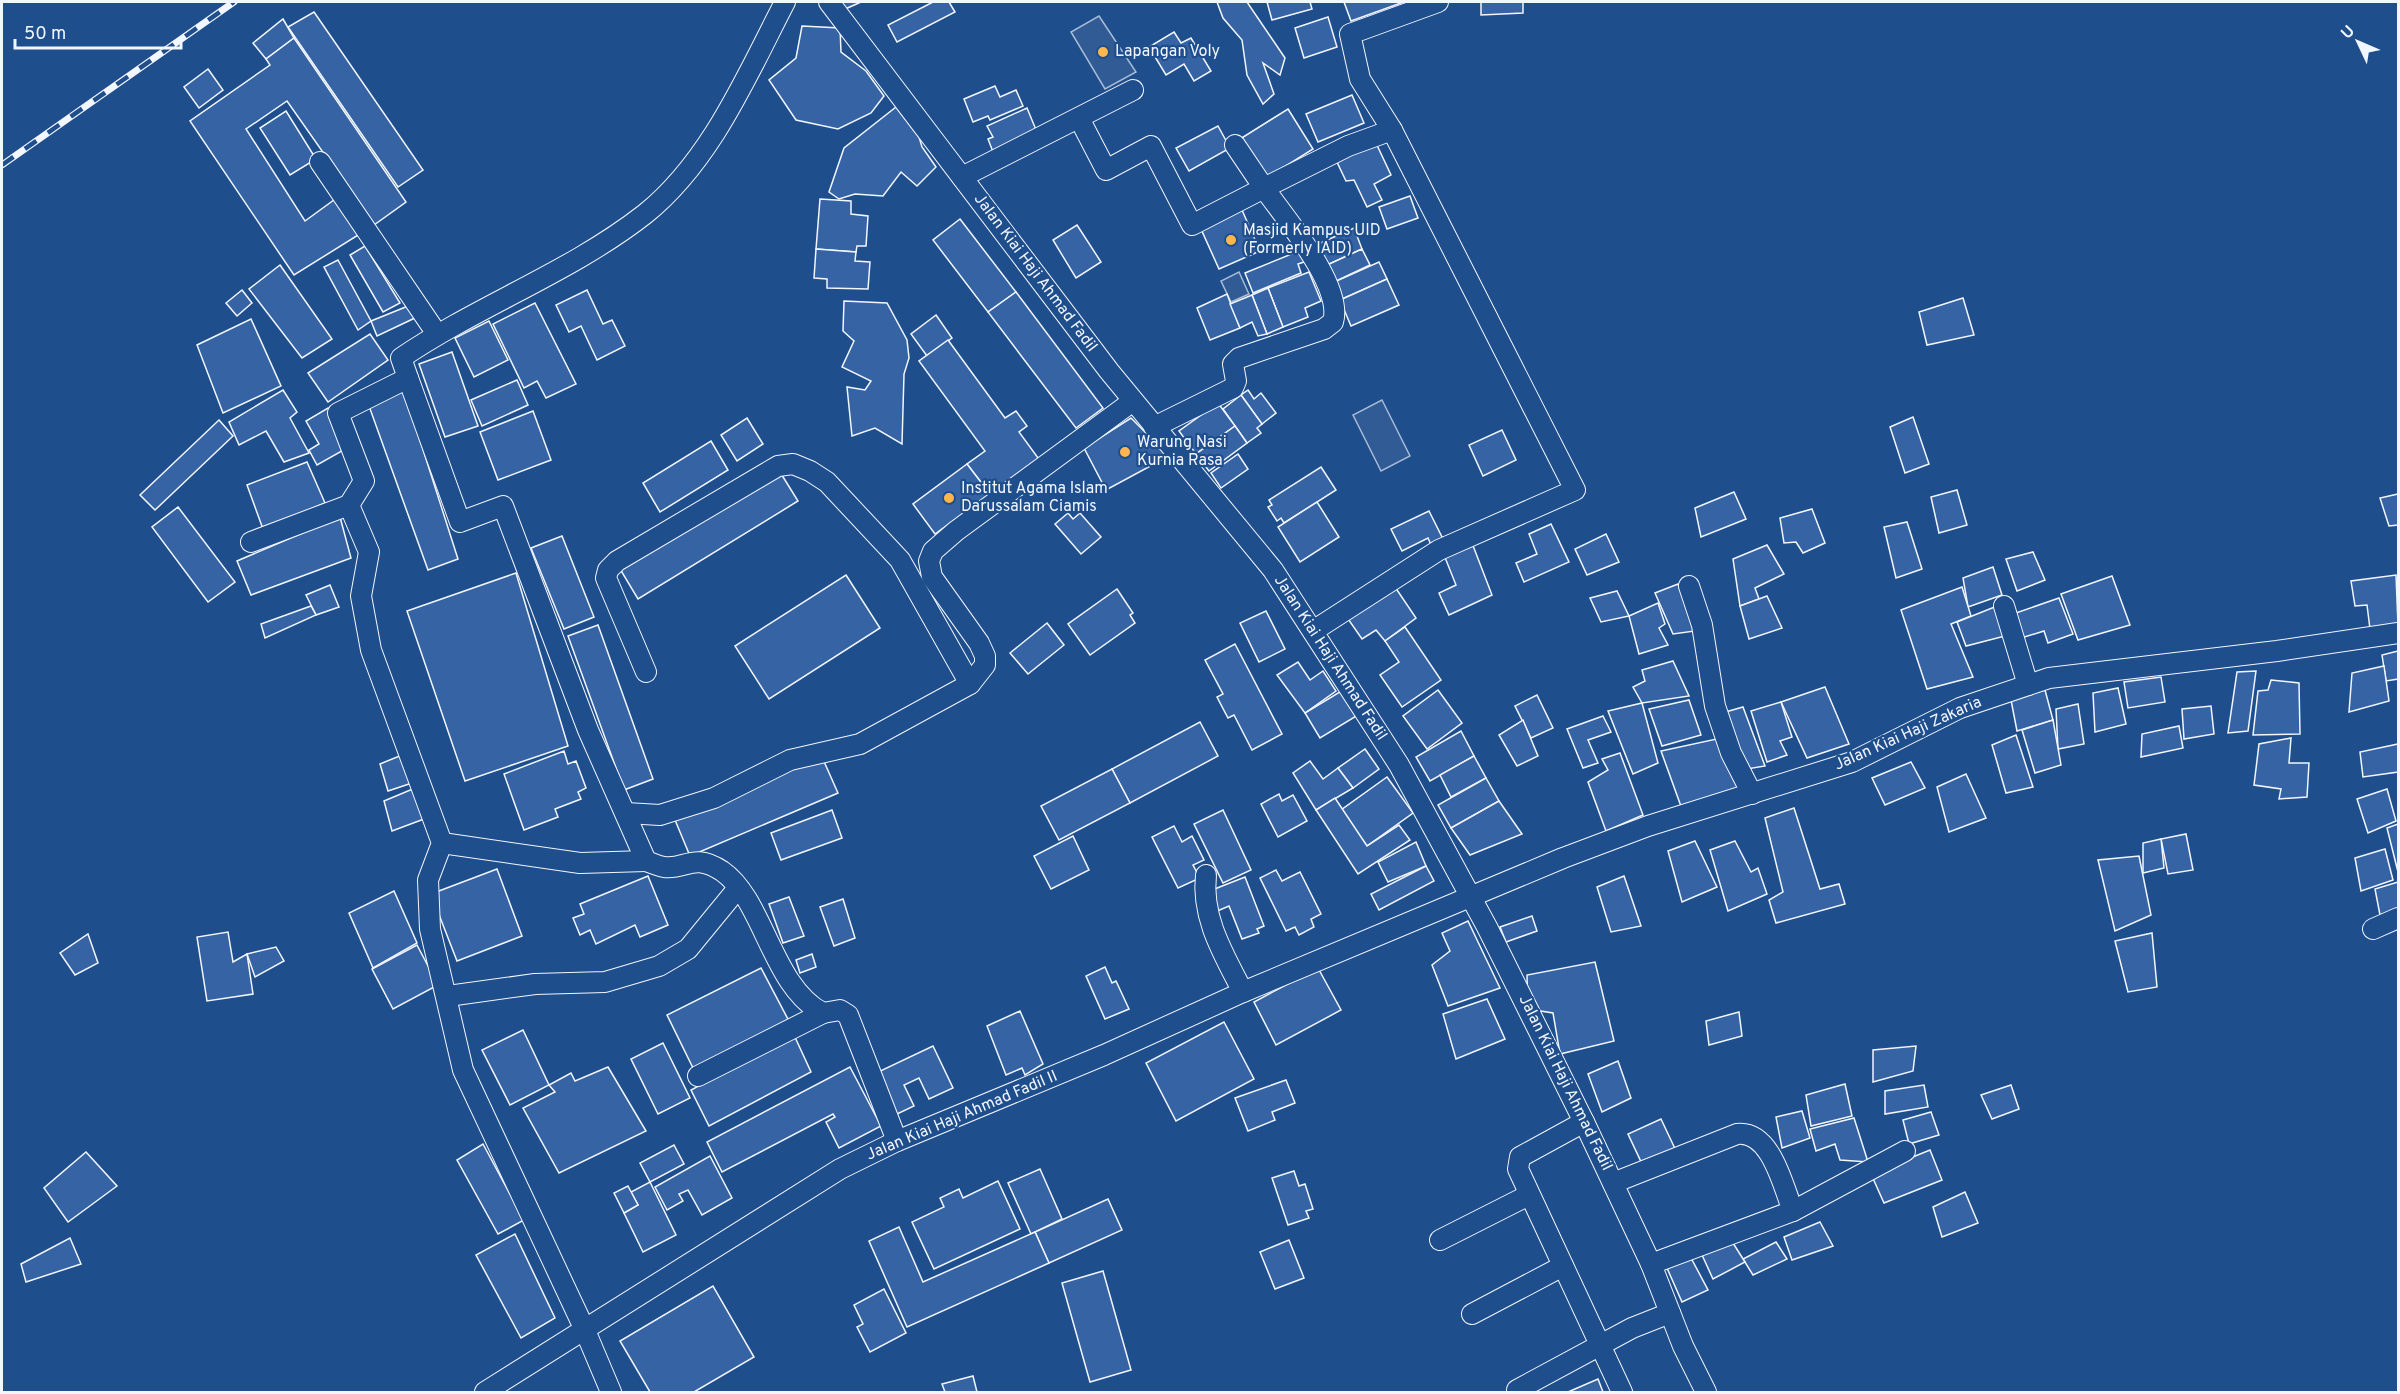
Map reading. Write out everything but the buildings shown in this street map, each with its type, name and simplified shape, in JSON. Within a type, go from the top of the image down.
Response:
[{"type":"street","points":[[646,861],[588,730],[503,506],[460,522],[401,358],[437,334],[602,243],[646,213],[671,189],[709,143],[784,2]]},
{"type":"street","name":"Jalan Kiai Haji Ahmad Fadil","points":[[829,2],[1133,401],[1274,570],[1400,765],[1471,898],[1584,1122],[1651,1264],[1670,1313],[1706,1392]]},
{"type":"street","points":[[1313,631],[1439,550],[1575,490],[1392,130],[1360,80],[1350,34],[1438,2]]},
{"type":"street","points":[[963,177],[1133,90]]},
{"type":"street","points":[[1079,118],[1106,170],[1151,146],[1192,225],[1348,146],[1392,130]]},
{"type":"street","points":[[1154,427],[1233,388],[1236,381],[1233,364],[1239,358],[1324,329],[1333,322],[1335,306],[1315,258],[1235,145]]},
{"type":"street","points":[[320,162],[437,334]]},
{"type":"street","points":[[251,542],[349,505],[364,481],[338,414],[408,378]]},
{"type":"street","points":[[626,813],[660,815],[714,798],[790,760],[860,744],[970,684],[985,665],[985,656],[979,643],[932,578],[929,561],[933,551],[956,531],[1133,401]]},
{"type":"street","points":[[646,672],[606,578],[608,570],[617,561],[778,466],[793,464],[810,471],[841,493],[900,560],[970,684]]},
{"type":"street","points":[[349,505],[369,552],[362,596],[371,650],[442,843],[428,880],[430,929],[464,1070],[584,1328],[611,1392]]},
{"type":"street","points":[[1689,586],[1702,626],[1715,706],[1731,753],[1752,794]]},
{"type":"street","points":[[2004,606],[2028,685]]},
{"type":"street","name":"Jalan Kiai Haji Zakaria","points":[[1471,898],[1637,830],[1852,762],[1960,708],[2028,685],[2060,676],[2277,651],[2398,633]]},
{"type":"street","points":[[442,843],[580,863],[646,861],[665,867],[693,861],[709,865],[723,872],[796,990],[823,1013]]},
{"type":"street","points":[[1206,875],[1204,893],[1209,919],[1243,992]]},
{"type":"street","points":[[448,996],[535,984],[604,982],[659,966],[688,949],[704,933],[734,893]]},
{"type":"street","name":"Jalan Kiai Haji Ahmad Fadil II","points":[[485,1392],[840,1169],[897,1141],[1104,1055],[1243,992],[1471,898]]},
{"type":"street","points":[[2373,929],[2398,918]]},
{"type":"street","points":[[698,1076],[823,1013],[840,1010],[848,1016],[897,1141]]},
{"type":"street","points":[[1584,1122],[1520,1157],[1518,1169],[1622,1392]]},
{"type":"street","points":[[1613,1183],[1737,1134],[1746,1133],[1756,1137],[1768,1153],[1794,1211]]},
{"type":"street","points":[[1651,1264],[1794,1211],[1905,1151]]},
{"type":"street","points":[[1440,1240],[1529,1195]]},
{"type":"street","points":[[1472,1314],[1563,1266]]},
{"type":"street","points":[[1517,1390],[1600,1344],[1670,1313]]},
{"type":"shaded area","name":"Lapangan Voly","points":[[1099,16],[1136,72],[1105,89],[1071,32]]},
{"type":"shaded area","points":[[1239,272],[1249,294],[1231,302],[1221,281]]},
{"type":"shaded area","points":[[1382,400],[1410,456],[1381,471],[1353,415]]},
{"type":"railway","points":[[2,165],[234,2]]},
{"type":"place","name":"Lapangan Voly","points":[[1103,52]]},
{"type":"place","name":"Masjid Kampus UID (Formerly IAID)","points":[[1231,240]]},
{"type":"place","name":"Warung Nasi Kurnia Rasa","points":[[1125,452]]},
{"type":"place","name":"Institut Agama Islam Darussalam Ciamis","points":[[949,498]]}]
